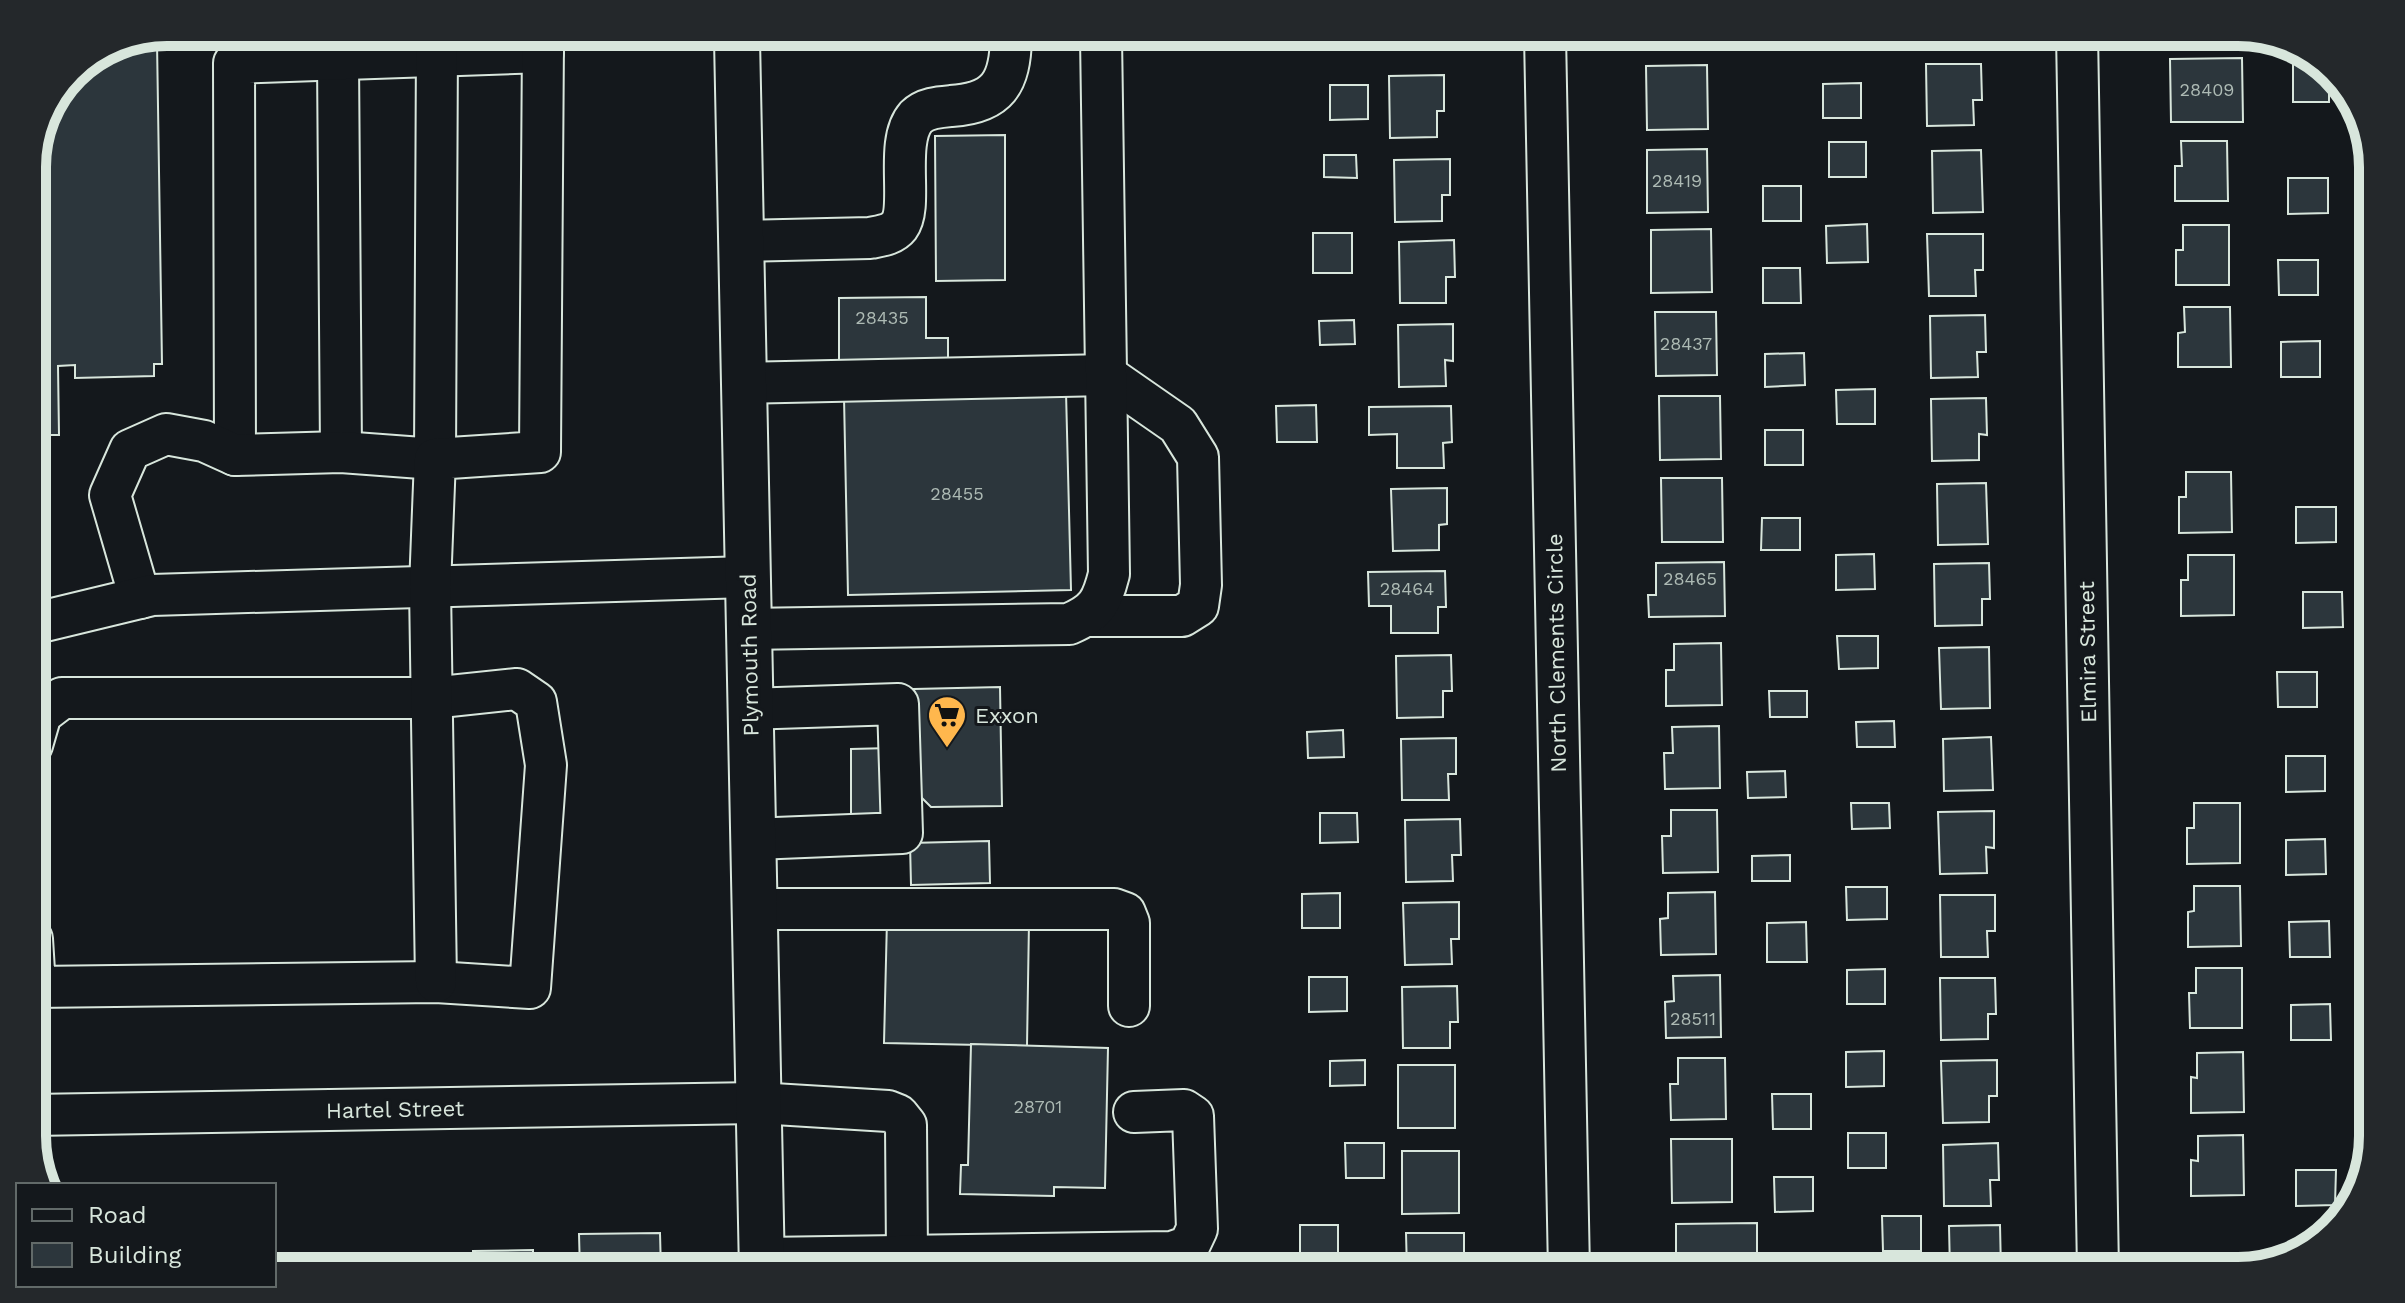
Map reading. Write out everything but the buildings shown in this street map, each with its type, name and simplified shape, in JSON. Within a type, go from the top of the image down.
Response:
[{"type":"main road","name":"Plymouth Road","points":[[737,46],[762,1257]]},
{"type":"street","points":[[140,598],[110,495],[130,450],[166,434],[204,441],[235,455],[341,452],[435,459],[540,452],[543,46],[436,49],[338,60],[234,63],[235,455]]},
{"type":"street","points":[[741,241],[870,238],[888,234],[899,226],[903,212],[908,131],[917,116],[934,107],[974,104],[993,95],[1010,66],[1011,46]]},
{"type":"street","points":[[1088,616],[1103,598],[1109,574],[1101,46]]},
{"type":"street","name":"North Clements Circle","points":[[1545,46],[1569,1257]]},
{"type":"street","name":"Elmira Street","points":[[2077,46],[2098,1257]]},
{"type":"street","points":[[436,49],[435,459],[430,587],[436,982]]},
{"type":"street","points":[[338,60],[341,452]]},
{"type":"street","points":[[744,383],[1106,375],[1178,425],[1198,457],[1201,585],[1198,606],[1182,616],[1088,616],[1069,624],[748,629]]},
{"type":"street","points":[[46,621],[152,595],[747,577]]},
{"type":"street","points":[[46,710],[62,698],[431,698],[517,689],[536,702],[546,765],[530,988],[436,982],[46,987]]},
{"type":"street","points":[[749,709],[898,704],[902,833],[753,839]]},
{"type":"street","points":[[754,909],[1114,909],[1125,913],[1129,923],[1129,1006]]},
{"type":"street","name":"Hartel Street","points":[[46,1115],[757,1103],[876,1110],[898,1115],[906,1125],[907,1256]]},
{"type":"street","points":[[891,1257],[1172,1252],[1189,1246],[1197,1229],[1193,1116],[1184,1110],[1134,1112]]},
{"type":"place","name":"Exxon","points":[[947,749]]}]
